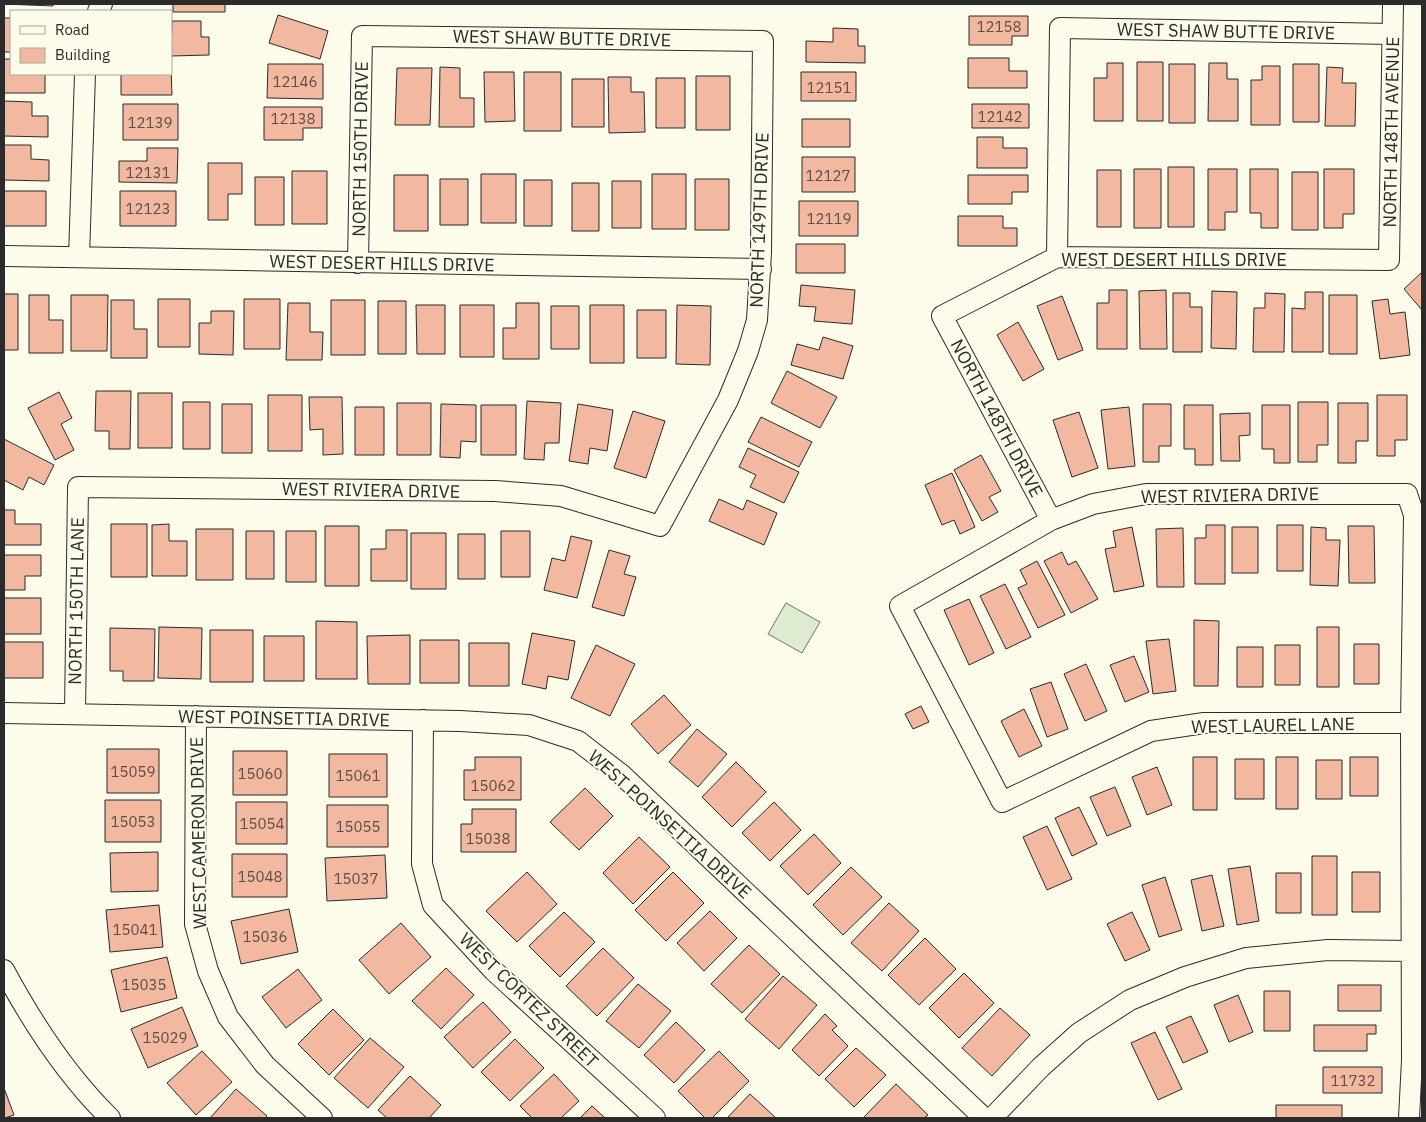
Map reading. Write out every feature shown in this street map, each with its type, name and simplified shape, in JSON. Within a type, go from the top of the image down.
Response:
[{"type":"street","name":"NORTH 148TH AVENUE","points":[[1388,260],[1393,4]]},
{"type":"street","name":"WEST SHAW BUTTE DRIVE","points":[[1057,257],[1060,28],[1392,34]]},
{"type":"street","name":"WEST SHAW BUTTE DRIVE","points":[[362,36],[763,42]]},
{"type":"street","name":"NORTH 150TH DRIVE","points":[[358,263],[362,36]]},
{"type":"street","name":"NORTH 149TH DRIVE","points":[[660,526],[728,400],[748,351],[757,320],[761,268],[763,42]]},
{"type":"street","points":[[79,257],[85,75]]},
{"type":"street","name":"WEST DESERT HILLS DRIVE","points":[[4,256],[761,268]]},
{"type":"street","name":"WEST DESERT HILLS DRIVE","points":[[942,316],[1057,257],[1388,260]]},
{"type":"street","name":"NORTH 148TH DRIVE","points":[[942,316],[1051,520]]},
{"type":"street","name":"WEST RIVIERA DRIVE","points":[[78,487],[495,491],[561,496],[660,526]]},
{"type":"street","name":"NORTH 150TH LANE","points":[[75,714],[78,487]]},
{"type":"street","name":"WEST RIVIERA DRIVE","points":[[1002,802],[900,606],[1051,520],[1093,504],[1146,494],[1407,494],[1414,515],[1411,723]]},
{"type":"street","name":"WEST POINSETTIA DRIVE","points":[[4,713],[423,720],[529,725],[578,741],[622,775],[984,1118]]},
{"type":"street","name":"WEST CAMERON DRIVE","points":[[196,716],[195,924],[208,971],[228,1017],[265,1065],[322,1118]]},
{"type":"street","name":"WEST CORTEZ STREET","points":[[423,720],[422,864],[433,905],[494,971],[654,1118]]},
{"type":"street","name":"WEST LAUREL LANE","points":[[1002,802],[1151,731],[1204,723],[1411,723]]},
{"type":"street","points":[[1409,1118],[1412,1060],[1413,951],[1411,723]]},
{"type":"street","points":[[992,1118],[1041,1067],[1079,1033],[1130,1000],[1185,977],[1246,958],[1328,950],[1413,951]]},
{"type":"street","points":[[4,970],[39,1032],[90,1099],[110,1118]]},
{"type":"green space","points":[[786,603],[820,622],[802,653],[768,634]]},
{"type":"building","points":[[4,4],[53,4],[53,6]]},
{"type":"building","points":[[173,4],[225,4],[225,12],[173,12]]},
{"type":"building","points":[[278,15],[328,31],[320,59],[269,43]]},
{"type":"building","points":[[969,16],[1028,16],[1028,36],[1012,36],[1012,45],[969,45]]},
{"type":"building","points":[[4,18],[10,18],[10,52],[4,52]]},
{"type":"building","points":[[172,21],[201,21],[201,37],[209,37],[209,55],[172,56]]},
{"type":"building","points":[[833,28],[858,29],[858,46],[865,46],[865,63],[806,62],[806,41],[833,42]]},
{"type":"building","points":[[968,58],[1009,58],[1009,71],[1027,71],[1027,88],[968,88]]},
{"type":"building","points":[[4,59],[10,59],[10,75],[45,75],[45,93],[4,93]]},
{"type":"building","points":[[1137,62],[1163,62],[1163,121],[1137,121]]},
{"type":"building","points":[[1107,63],[1123,63],[1123,121],[1094,121],[1094,78],[1107,78]]},
{"type":"building","points":[[1209,63],[1227,63],[1227,79],[1238,79],[1238,121],[1208,121]]},
{"type":"building","points":[[268,64],[323,64],[323,99],[267,98]]},
{"type":"building","points":[[1169,64],[1195,64],[1195,123],[1169,123]]},
{"type":"building","points":[[1293,64],[1319,64],[1319,122],[1293,122]]},
{"type":"building","points":[[1262,66],[1280,66],[1280,125],[1251,125],[1251,80],[1262,80]]},
{"type":"building","points":[[440,67],[460,68],[460,98],[474,98],[474,127],[439,127]]},
{"type":"building","points":[[1327,67],[1343,68],[1342,83],[1356,83],[1355,126],[1325,126]]},
{"type":"building","points":[[397,68],[432,68],[430,125],[395,125]]},
{"type":"building","points":[[484,72],[514,72],[515,121],[485,122]]},
{"type":"building","points":[[524,72],[561,72],[561,131],[524,131]]},
{"type":"building","points":[[801,72],[856,72],[856,101],[801,101]]},
{"type":"building","points":[[121,75],[171,75],[172,95],[121,95]]},
{"type":"building","points":[[696,76],[730,76],[730,130],[696,130]]},
{"type":"building","points":[[608,77],[631,77],[631,92],[644,92],[645,132],[609,133]]},
{"type":"building","points":[[656,78],[685,78],[685,128],[656,128]]},
{"type":"building","points":[[572,79],[604,79],[604,127],[572,127]]},
{"type":"building","points":[[4,101],[32,102],[32,116],[48,116],[48,137],[4,136]]},
{"type":"building","points":[[123,104],[178,104],[178,140],[123,140]]},
{"type":"building","points":[[972,104],[1029,104],[1029,128],[972,128]]},
{"type":"building","points":[[264,107],[322,107],[322,128],[303,128],[303,140],[264,140]]},
{"type":"building","points":[[802,119],[850,119],[850,147],[802,147]]},
{"type":"building","points":[[977,137],[1003,137],[1003,148],[1027,148],[1027,168],[977,168]]},
{"type":"building","points":[[4,145],[31,145],[31,159],[49,160],[49,181],[4,180]]},
{"type":"building","points":[[147,148],[178,148],[177,183],[119,182],[119,161],[147,161]]},
{"type":"building","points":[[802,157],[855,157],[855,192],[802,192]]},
{"type":"building","points":[[208,163],[242,163],[242,194],[228,194],[228,220],[208,220]]},
{"type":"building","points":[[1168,167],[1194,167],[1194,227],[1168,227]]},
{"type":"building","points":[[1134,169],[1161,169],[1161,228],[1134,228]]},
{"type":"building","points":[[1208,169],[1237,169],[1237,212],[1225,212],[1225,230],[1208,230]]},
{"type":"building","points":[[1250,169],[1278,169],[1278,228],[1261,228],[1261,213],[1250,213]]},
{"type":"building","points":[[1324,169],[1354,169],[1354,214],[1343,214],[1343,228],[1324,228]]},
{"type":"building","points":[[1097,170],[1121,170],[1121,227],[1097,227]]},
{"type":"building","points":[[292,171],[327,171],[327,224],[292,224]]},
{"type":"building","points":[[1292,172],[1318,172],[1318,230],[1292,230]]},
{"type":"building","points":[[481,174],[516,174],[516,223],[481,223]]},
{"type":"building","points":[[652,174],[686,174],[686,229],[652,229]]},
{"type":"building","points":[[394,175],[428,175],[428,231],[394,231]]},
{"type":"building","points":[[968,175],[1028,175],[1028,192],[1012,192],[1012,204],[968,204]]},
{"type":"building","points":[[255,177],[284,177],[284,225],[255,225]]},
{"type":"building","points":[[440,179],[468,179],[468,225],[440,225]]},
{"type":"building","points":[[695,179],[729,179],[729,230],[695,230]]},
{"type":"building","points":[[524,180],[552,180],[552,226],[524,226]]},
{"type":"building","points":[[612,181],[641,181],[641,228],[612,228]]},
{"type":"building","points":[[572,183],[599,183],[599,231],[572,231]]},
{"type":"building","points":[[4,191],[46,191],[46,226],[4,226]]},
{"type":"building","points":[[120,191],[176,191],[176,226],[120,226]]},
{"type":"building","points":[[799,201],[858,201],[858,236],[799,236]]},
{"type":"building","points":[[958,216],[1003,216],[1003,228],[1017,228],[1017,246],[958,246]]},
{"type":"building","points":[[796,244],[845,244],[845,273],[796,273]]},
{"type":"building","points":[[1422,274],[1422,310],[1404,289]]},
{"type":"building","points":[[801,285],[855,290],[852,324],[814,321],[816,307],[799,306]]},
{"type":"building","points":[[1109,290],[1127,290],[1127,349],[1097,349],[1097,303],[1109,303]]},
{"type":"building","points":[[1166,290],[1167,349],[1140,349],[1139,291]]},
{"type":"building","points":[[1212,291],[1237,292],[1236,349],[1211,348]]},
{"type":"building","points":[[1305,292],[1323,292],[1323,352],[1292,352],[1292,308],[1305,309]]},
{"type":"building","points":[[1173,293],[1190,293],[1190,307],[1202,307],[1202,352],[1173,352]]},
{"type":"building","points":[[1265,293],[1285,294],[1284,352],[1253,352],[1254,308],[1265,308]]},
{"type":"building","points":[[4,294],[18,294],[18,350],[4,350]]},
{"type":"building","points":[[29,295],[49,295],[49,320],[63,320],[63,353],[29,353]]},
{"type":"building","points":[[71,295],[108,295],[107,351],[71,351]]},
{"type":"building","points":[[1329,295],[1357,295],[1357,354],[1329,354]]},
{"type":"building","points":[[1062,296],[1083,350],[1058,360],[1037,306]]},
{"type":"building","points":[[158,299],[190,299],[190,347],[158,347]]},
{"type":"building","points":[[244,299],[280,299],[280,349],[244,349]]},
{"type":"building","points":[[1388,299],[1390,314],[1405,312],[1410,355],[1380,359],[1372,301]]},
{"type":"building","points":[[111,300],[134,300],[134,329],[147,329],[147,358],[111,358]]},
{"type":"building","points":[[331,300],[365,300],[365,355],[331,355]]},
{"type":"building","points":[[378,301],[406,301],[406,354],[378,354]]},
{"type":"building","points":[[288,303],[310,303],[310,332],[323,332],[322,360],[286,360]]},
{"type":"building","points":[[516,303],[539,303],[539,359],[503,359],[503,328],[516,328]]},
{"type":"building","points":[[416,305],[445,305],[445,354],[417,354]]},
{"type":"building","points":[[460,305],[494,305],[494,357],[460,357]]},
{"type":"building","points":[[590,305],[624,305],[624,363],[590,363]]},
{"type":"building","points":[[677,305],[711,306],[710,365],[676,364]]},
{"type":"building","points":[[551,306],[579,306],[579,349],[551,349]]},
{"type":"building","points":[[637,310],[666,310],[666,358],[637,358]]},
{"type":"building","points":[[211,311],[234,311],[233,355],[199,354],[199,323],[211,323]]},
{"type":"building","points":[[1018,322],[1044,369],[1023,381],[997,335]]},
{"type":"building","points":[[823,337],[853,346],[843,379],[791,365],[797,344],[819,350]]},
{"type":"building","points":[[787,371],[837,397],[820,428],[771,403]]},
{"type":"building","points":[[96,391],[131,391],[130,449],[109,449],[109,431],[95,431]]},
{"type":"building","points":[[59,392],[72,418],[61,424],[74,450],[55,460],[28,408]]},
{"type":"building","points":[[138,393],[172,393],[172,448],[138,448]]},
{"type":"building","points":[[268,395],[302,395],[302,451],[268,451]]},
{"type":"building","points":[[1377,395],[1407,395],[1407,440],[1395,440],[1395,456],[1377,456]]},
{"type":"building","points":[[309,397],[342,397],[343,454],[323,455],[323,429],[310,430]]},
{"type":"building","points":[[527,401],[561,403],[559,443],[545,443],[544,460],[524,459]]},
{"type":"building","points":[[183,402],[210,402],[210,449],[183,449]]},
{"type":"building","points":[[1298,402],[1328,402],[1328,445],[1317,445],[1317,462],[1298,462]]},
{"type":"building","points":[[397,403],[431,403],[431,455],[397,455]]},
{"type":"building","points":[[1338,403],[1368,403],[1368,441],[1356,441],[1356,463],[1338,463]]},
{"type":"building","points":[[222,404],[252,404],[252,453],[222,453]]},
{"type":"building","points":[[441,404],[476,405],[476,442],[461,441],[460,458],[440,457]]},
{"type":"building","points":[[578,404],[613,410],[607,451],[590,448],[588,464],[569,461]]},
{"type":"building","points":[[1143,404],[1171,404],[1171,446],[1159,446],[1159,462],[1143,462]]},
{"type":"building","points":[[481,405],[516,405],[516,455],[481,455]]},
{"type":"building","points":[[1184,405],[1213,405],[1213,465],[1195,465],[1195,449],[1184,449]]},
{"type":"building","points":[[1262,405],[1290,405],[1290,463],[1274,463],[1274,449],[1262,449]]},
{"type":"building","points":[[355,407],[384,407],[384,455],[355,455]]},
{"type":"building","points":[[1129,407],[1135,466],[1108,469],[1101,410]]},
{"type":"building","points":[[633,411],[665,421],[646,478],[614,468]]},
{"type":"building","points":[[1079,412],[1098,468],[1072,477],[1053,420]]},
{"type":"building","points":[[1250,413],[1250,435],[1239,436],[1240,461],[1221,461],[1220,414]]},
{"type":"building","points":[[761,417],[812,442],[799,467],[748,442]]},
{"type":"building","points":[[4,439],[54,465],[44,485],[29,477],[23,490],[4,480]]},
{"type":"building","points":[[748,448],[799,472],[784,503],[750,487],[756,475],[739,467]]},
{"type":"building","points":[[981,455],[1001,491],[989,497],[998,512],[982,521],[954,470]]},
{"type":"building","points":[[952,473],[975,527],[960,534],[954,520],[942,525],[925,485]]},
{"type":"building","points":[[719,499],[743,510],[747,500],[777,513],[764,545],[709,521]]},
{"type":"building","points":[[4,510],[15,510],[15,524],[41,524],[41,545],[4,545]]},
{"type":"building","points":[[111,524],[147,524],[147,577],[111,577]]},
{"type":"building","points":[[169,524],[169,541],[187,541],[187,576],[152,576],[152,525]]},
{"type":"building","points":[[1206,525],[1225,525],[1225,584],[1195,584],[1195,538],[1206,538]]},
{"type":"building","points":[[1277,525],[1303,525],[1303,571],[1277,571]]},
{"type":"building","points":[[325,526],[359,526],[359,586],[325,586]]},
{"type":"building","points":[[1348,526],[1374,526],[1375,583],[1349,583]]},
{"type":"building","points":[[1132,527],[1144,586],[1114,592],[1105,549],[1116,547],[1113,531]]},
{"type":"building","points":[[1232,527],[1258,527],[1258,573],[1232,573]]},
{"type":"building","points":[[1311,527],[1326,528],[1326,540],[1340,540],[1338,586],[1310,585]]},
{"type":"building","points":[[1183,528],[1184,587],[1157,587],[1156,529]]},
{"type":"building","points":[[196,529],[233,529],[233,580],[196,580]]},
{"type":"building","points":[[386,530],[407,530],[407,581],[371,581],[371,549],[386,549]]},
{"type":"building","points":[[246,531],[274,531],[274,579],[246,579]]},
{"type":"building","points":[[286,531],[316,531],[316,582],[286,582]]},
{"type":"building","points":[[501,531],[530,531],[530,577],[501,577]]},
{"type":"building","points":[[411,533],[446,533],[446,589],[411,589]]},
{"type":"building","points":[[458,534],[485,534],[485,579],[458,579]]},
{"type":"building","points":[[571,536],[592,541],[577,598],[544,590],[552,558],[565,561]]},
{"type":"building","points":[[609,550],[630,556],[624,574],[636,577],[624,616],[592,607]]},
{"type":"building","points":[[1062,552],[1068,565],[1076,561],[1098,599],[1071,613],[1044,561]]},
{"type":"building","points":[[4,555],[41,555],[41,576],[25,576],[25,590],[4,590]]},
{"type":"building","points":[[1037,561],[1065,615],[1038,628],[1018,588],[1027,584],[1020,570]]},
{"type":"building","points":[[1005,584],[1031,637],[1006,649],[980,596]]},
{"type":"building","points":[[4,598],[41,598],[41,634],[4,634]]},
{"type":"building","points":[[969,599],[994,653],[969,665],[944,610]]},
{"type":"building","points":[[1194,620],[1219,621],[1218,686],[1194,686]]},
{"type":"building","points":[[316,621],[357,622],[357,679],[316,679]]},
{"type":"building","points":[[159,627],[202,628],[201,679],[158,678]]},
{"type":"building","points":[[1317,627],[1339,627],[1339,687],[1317,687]]},
{"type":"building","points":[[110,628],[155,629],[154,681],[123,681],[123,671],[110,671]]},
{"type":"building","points":[[210,630],[253,630],[253,682],[210,682]]},
{"type":"building","points":[[532,633],[575,641],[568,680],[548,676],[546,689],[522,684]]},
{"type":"building","points":[[410,635],[410,684],[368,684],[367,636]]},
{"type":"building","points":[[264,636],[304,636],[304,681],[264,681]]},
{"type":"building","points":[[1169,639],[1176,691],[1153,694],[1146,641]]},
{"type":"building","points":[[420,640],[459,640],[459,683],[420,683]]},
{"type":"building","points":[[4,642],[43,642],[43,678],[4,678]]},
{"type":"building","points":[[469,643],[509,643],[509,686],[469,686]]},
{"type":"building","points":[[1354,644],[1379,644],[1379,684],[1354,684]]},
{"type":"building","points":[[596,645],[635,664],[610,716],[571,698]]},
{"type":"building","points":[[1275,645],[1300,645],[1300,685],[1275,685]]},
{"type":"building","points":[[1237,647],[1263,647],[1263,687],[1237,687]]},
{"type":"building","points":[[1134,656],[1149,692],[1125,702],[1110,665]]},
{"type":"building","points":[[1086,664],[1107,711],[1085,721],[1064,674]]},
{"type":"building","points":[[1051,682],[1068,729],[1047,737],[1030,689]]},
{"type":"building","points":[[664,695],[691,725],[658,754],[631,724]]},
{"type":"building","points":[[921,706],[929,722],[913,729],[905,714]]},
{"type":"building","points":[[1024,709],[1042,746],[1019,757],[1001,721]]},
{"type":"building","points":[[697,729],[727,754],[698,787],[669,762]]},
{"type":"building","points":[[107,749],[159,749],[159,793],[107,793]]},
{"type":"building","points":[[233,751],[287,751],[287,795],[233,795]]},
{"type":"building","points":[[329,754],[387,754],[387,797],[329,797]]},
{"type":"building","points":[[475,757],[521,757],[521,800],[464,800],[464,770],[475,770]]},
{"type":"building","points":[[1193,757],[1217,757],[1217,810],[1193,810]]},
{"type":"building","points":[[1276,757],[1298,757],[1298,809],[1276,809]]},
{"type":"building","points":[[1350,757],[1378,757],[1378,796],[1350,796]]},
{"type":"building","points":[[1235,759],[1264,759],[1264,799],[1235,799]]},
{"type":"building","points":[[1316,760],[1342,760],[1342,799],[1316,799]]},
{"type":"building","points":[[736,762],[766,792],[732,827],[702,797]]},
{"type":"building","points":[[1157,767],[1172,805],[1147,815],[1132,777]]},
{"type":"building","points":[[1115,787],[1131,826],[1107,836],[1090,797]]},
{"type":"building","points":[[585,788],[613,816],[579,850],[550,822]]},
{"type":"building","points":[[105,800],[161,800],[161,842],[105,842]]},
{"type":"building","points":[[236,802],[287,802],[287,844],[236,844]]},
{"type":"building","points":[[774,802],[801,830],[770,861],[742,833]]},
{"type":"building","points":[[327,805],[388,805],[388,847],[327,847]]},
{"type":"building","points":[[1079,807],[1097,844],[1072,856],[1055,818]]},
{"type":"building","points":[[472,809],[516,809],[516,852],[461,852],[461,824],[472,824]]},
{"type":"building","points":[[1047,826],[1072,879],[1047,890],[1023,837]]},
{"type":"building","points":[[814,834],[841,863],[808,895],[780,866]]},
{"type":"building","points":[[639,837],[670,867],[633,904],[603,873]]},
{"type":"building","points":[[158,852],[158,891],[111,892],[110,853]]},
{"type":"building","points":[[232,854],[287,854],[287,897],[232,897]]},
{"type":"building","points":[[385,855],[387,898],[327,901],[325,858]]},
{"type":"building","points":[[1312,856],[1337,856],[1337,915],[1312,915]]},
{"type":"building","points":[[1250,866],[1259,921],[1237,925],[1228,869]]},
{"type":"building","points":[[851,867],[882,897],[843,935],[813,905]]},
{"type":"building","points":[[527,872],[557,904],[517,942],[486,911]]},
{"type":"building","points":[[673,872],[704,903],[666,941],[635,910]]},
{"type":"building","points":[[1352,872],[1380,872],[1380,912],[1352,912]]},
{"type":"building","points":[[1276,873],[1301,873],[1301,913],[1276,913]]},
{"type":"building","points":[[1212,875],[1224,926],[1202,931],[1191,880]]},
{"type":"building","points":[[1165,877],[1182,930],[1159,937],[1142,885]]},
{"type":"building","points":[[889,903],[919,931],[882,971],[851,943]]},
{"type":"building","points":[[159,905],[163,947],[110,952],[106,910]]},
{"type":"building","points":[[289,909],[298,952],[241,964],[231,921]]},
{"type":"building","points":[[710,911],[737,938],[704,971],[677,943]]},
{"type":"building","points":[[564,912],[595,942],[560,977],[529,946]]},
{"type":"building","points":[[1132,912],[1150,950],[1125,961],[1107,924]]},
{"type":"building","points":[[401,923],[431,957],[389,994],[359,960]]},
{"type":"building","points":[[925,938],[956,969],[919,1005],[888,975]]},
{"type":"building","points":[[749,945],[780,974],[742,1013],[711,984]]},
{"type":"building","points":[[603,948],[634,978],[597,1016],[566,986]]},
{"type":"building","points":[[167,957],[177,998],[121,1012],[111,970]]},
{"type":"building","points":[[446,968],[474,995],[441,1029],[412,1001]]},
{"type":"building","points":[[298,969],[322,1000],[286,1028],[262,997]]},
{"type":"building","points":[[964,973],[994,1003],[959,1038],[929,1008]]},
{"type":"building","points":[[783,976],[817,1005],[779,1049],[745,1019]]},
{"type":"building","points":[[638,984],[671,1011],[639,1048],[606,1021]]},
{"type":"building","points":[[1338,985],[1381,985],[1381,1011],[1338,1011]]},
{"type":"building","points":[[1264,991],[1290,991],[1290,1031],[1264,1031]]},
{"type":"building","points":[[1238,995],[1253,1032],[1229,1042],[1214,1005]]},
{"type":"building","points":[[483,1002],[511,1032],[473,1068],[444,1037]]},
{"type":"building","points":[[182,1007],[198,1046],[148,1068],[131,1029]]},
{"type":"building","points":[[1000,1008],[1030,1035],[992,1076],[962,1048]]},
{"type":"building","points":[[333,1009],[364,1040],[329,1075],[298,1044]]},
{"type":"building","points":[[825,1014],[837,1026],[832,1030],[848,1046],[819,1076],[792,1050]]},
{"type":"building","points":[[1191,1016],[1208,1052],[1183,1063],[1166,1027]]},
{"type":"building","points":[[676,1022],[705,1050],[674,1083],[644,1055]]},
{"type":"building","points":[[1314,1025],[1376,1025],[1376,1034],[1367,1034],[1367,1051],[1314,1051]]},
{"type":"building","points":[[1155,1032],[1182,1089],[1158,1100],[1131,1043]]},
{"type":"building","points":[[370,1038],[404,1067],[368,1108],[334,1078]]},
{"type":"building","points":[[515,1039],[544,1068],[510,1101],[481,1072]]},
{"type":"building","points":[[856,1048],[886,1075],[854,1107],[825,1079]]},
{"type":"building","points":[[202,1051],[232,1082],[196,1115],[167,1083]]},
{"type":"building","points":[[719,1051],[749,1081],[712,1118],[705,1118],[678,1091]]},
{"type":"building","points":[[1323,1067],[1382,1067],[1382,1093],[1323,1093]]},
{"type":"building","points":[[554,1074],[579,1101],[561,1118],[532,1118],[520,1106]]},
{"type":"building","points":[[410,1076],[441,1105],[429,1118],[387,1118],[378,1110]]},
{"type":"building","points":[[896,1084],[928,1115],[924,1118],[863,1118]]},
{"type":"building","points":[[4,1088],[14,1115],[5,1118],[4,1118]]},
{"type":"building","points":[[236,1089],[267,1116],[265,1118],[210,1118]]},
{"type":"building","points":[[750,1094],[776,1118],[727,1118]]},
{"type":"building","points":[[1276,1105],[1342,1105],[1342,1118],[1276,1118]]},
{"type":"building","points":[[592,1106],[605,1118],[580,1118]]}]
